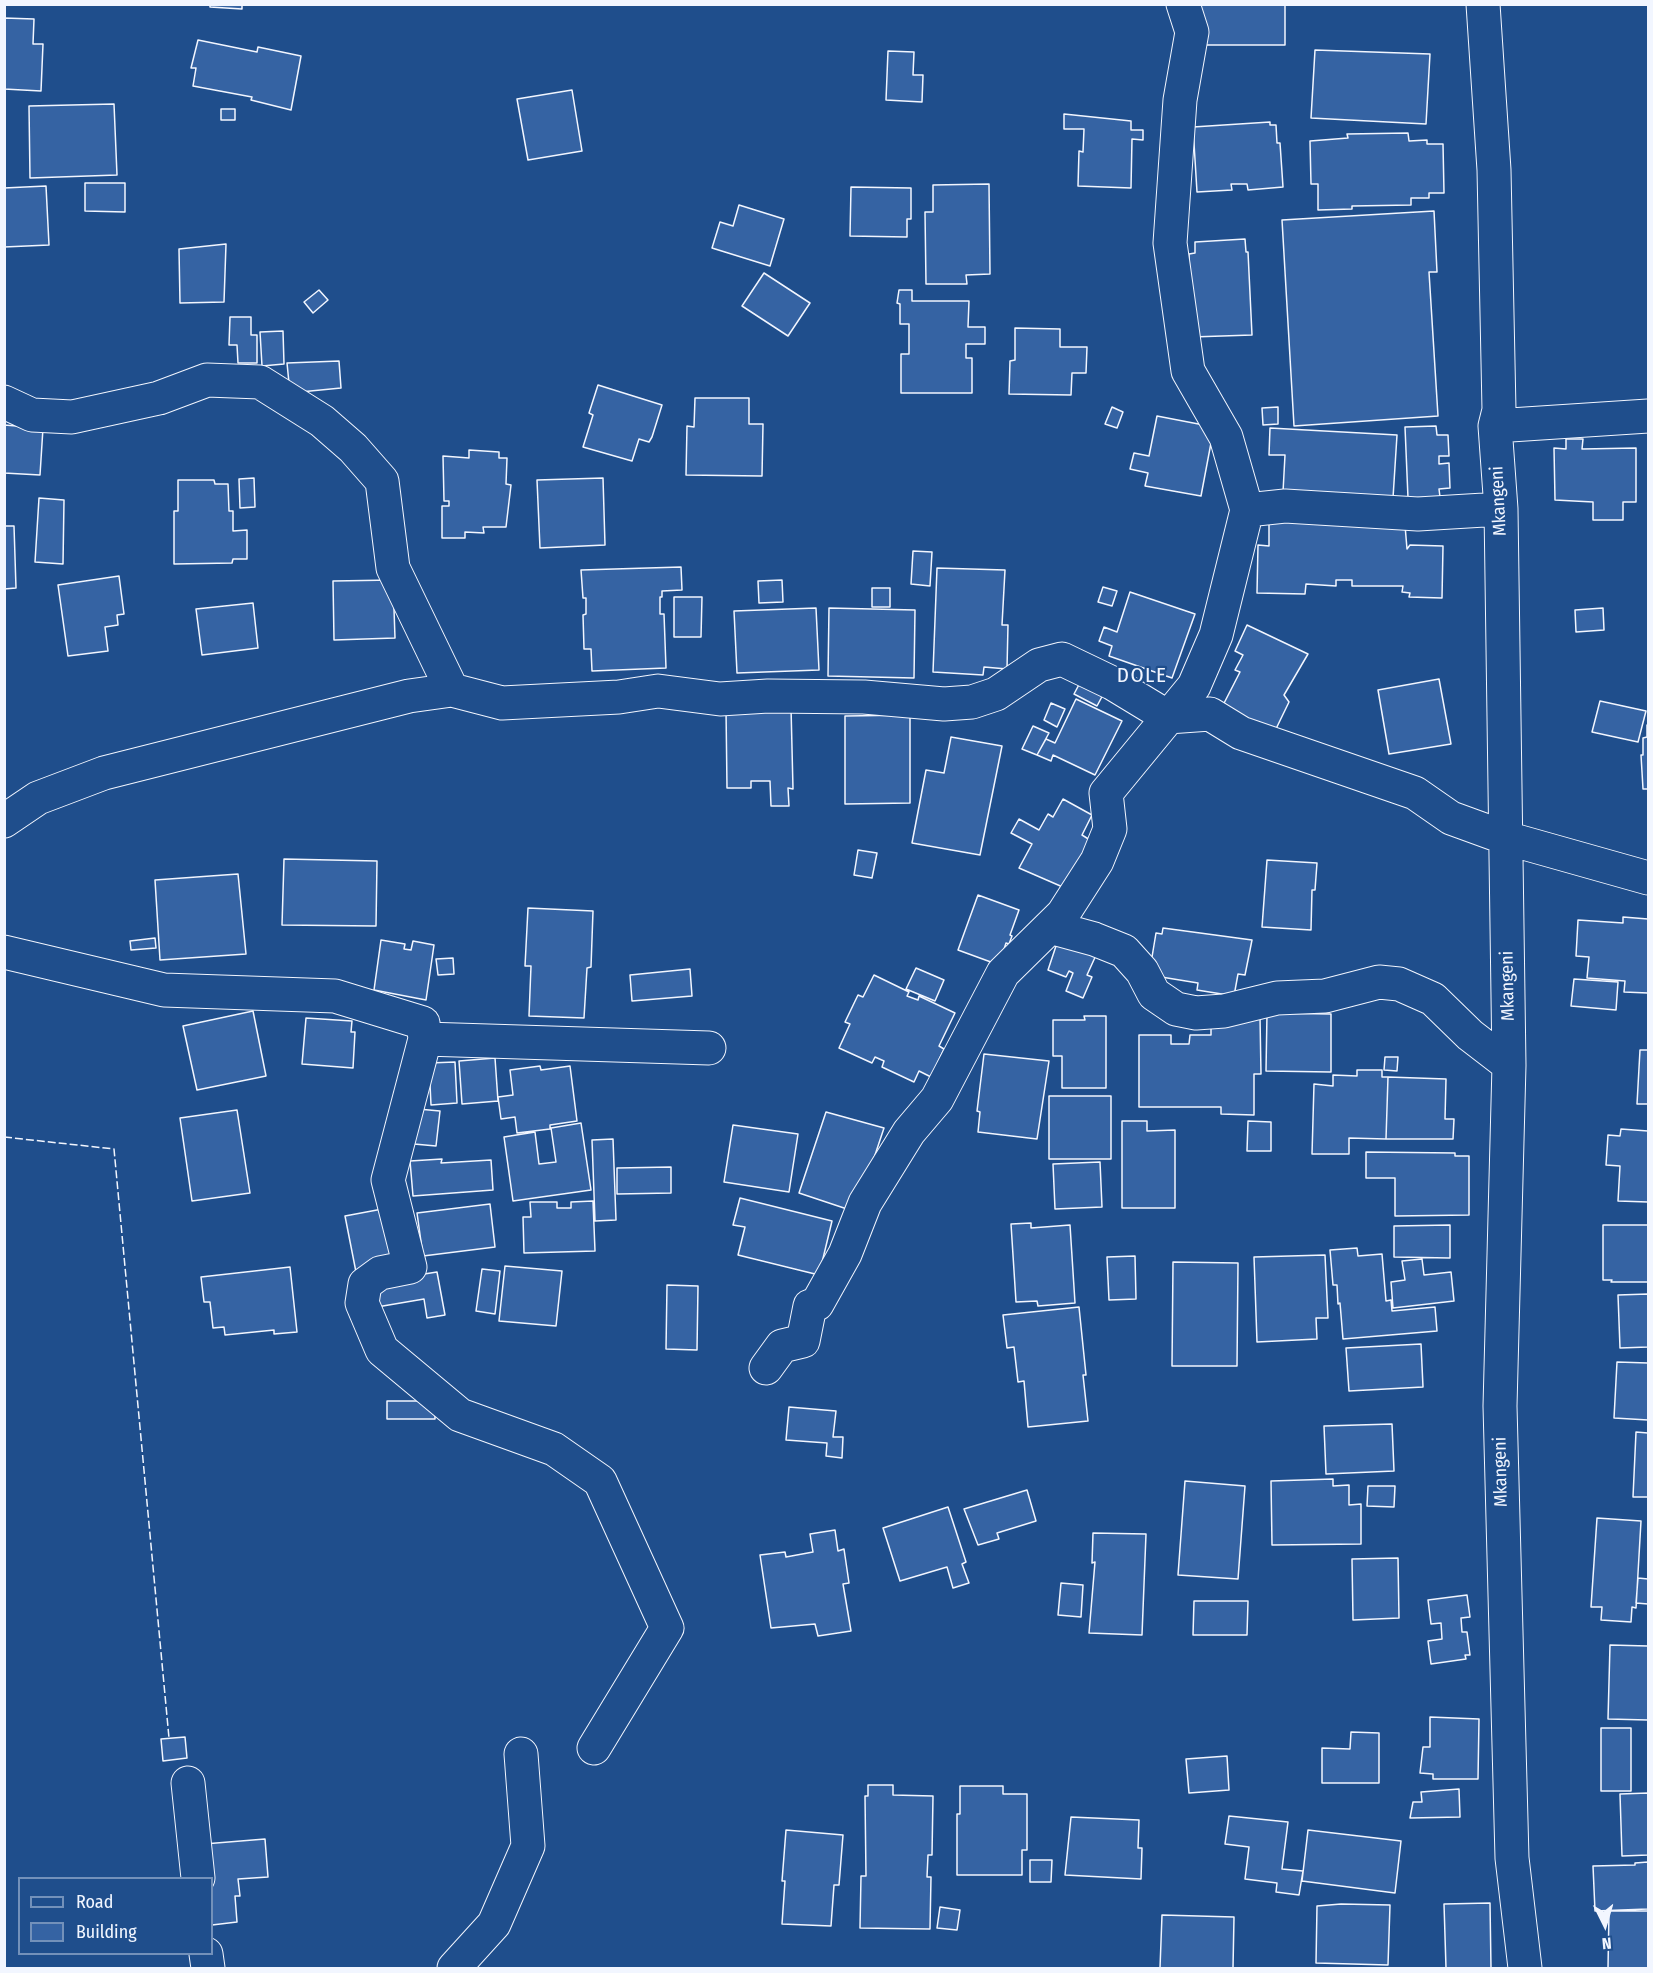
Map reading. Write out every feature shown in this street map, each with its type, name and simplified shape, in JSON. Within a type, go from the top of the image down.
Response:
[{"type":"street","points":[[766,1368],[782,1346],[803,1341],[810,1306],[818,1304],[845,1254],[865,1203],[909,1132],[937,1099],[1003,973],[1063,914],[1097,861],[1110,829],[1106,793],[1194,686],[1216,635],[1248,510],[1226,437],[1188,370],[1170,243],[1180,100],[1191,32],[1183,4]]},
{"type":"street","name":"Mkangeni","points":[[1483,4],[1494,170],[1498,410],[1495,426],[1501,509],[1509,1065],[1500,1406],[1512,1858],[1526,1968]]},
{"type":"street","points":[[4,402],[32,415],[72,417],[159,398],[207,380],[260,382],[322,422],[353,448],[382,481],[393,567],[452,690]]},
{"type":"street","points":[[1495,426],[1648,416]]},
{"type":"street","points":[[1248,510],[1285,506],[1418,514],[1501,509]]},
{"type":"street","points":[[4,821],[38,798],[104,772],[409,696],[452,690],[502,703],[619,697],[658,691],[720,699],[768,696],[864,697],[944,704],[972,702],[996,694],[1039,665],[1062,659],[1112,683],[1168,717],[1210,714],[1241,733],[1414,793],[1451,818],[1506,838],[1648,878]]},
{"type":"street","points":[[1050,927],[1094,939],[1124,951],[1142,971],[1154,994],[1176,1009],[1196,1013],[1224,1011],[1277,998],[1325,996],[1379,982],[1399,984],[1433,999],[1470,1035],[1509,1065]]},
{"type":"street","points":[[4,952],[164,990],[335,996],[423,1023],[425,1040],[388,1179],[410,1268],[381,1274],[365,1284],[362,1303],[382,1350],[460,1415],[554,1449],[600,1481],[667,1628],[594,1748]]},
{"type":"street","points":[[425,1040],[709,1047]]},
{"type":"street","points":[[454,1968],[494,1924],[528,1846],[521,1754]]},
{"type":"street","points":[[188,1783],[198,1877]]},
{"type":"building","points":[[210,4],[242,4],[242,9],[210,7]]},
{"type":"building","points":[[1196,4],[1285,4],[1285,45],[1202,45]]},
{"type":"building","points":[[4,18],[34,19],[33,44],[43,44],[41,91],[4,89]]},
{"type":"building","points":[[198,40],[257,52],[258,47],[301,56],[291,110],[251,100],[252,97],[193,86],[196,68],[191,68]]},
{"type":"building","points":[[1315,50],[1430,54],[1426,124],[1311,118]]},
{"type":"building","points":[[888,51],[914,52],[913,75],[923,75],[922,102],[886,100]]},
{"type":"building","points":[[572,90],[582,151],[528,160],[517,99]]},
{"type":"building","points":[[114,104],[117,175],[30,178],[29,106]]},
{"type":"building","points":[[221,109],[235,109],[235,120],[221,120]]},
{"type":"building","points":[[1064,114],[1131,121],[1131,130],[1143,130],[1143,140],[1132,139],[1131,188],[1078,186],[1079,151],[1083,152],[1084,129],[1064,129]]},
{"type":"building","points":[[1270,122],[1270,125],[1276,125],[1277,143],[1280,143],[1283,187],[1248,190],[1247,184],[1231,184],[1232,190],[1197,192],[1193,127]]},
{"type":"building","points":[[1408,133],[1409,141],[1427,140],[1427,144],[1443,144],[1444,193],[1429,193],[1429,198],[1411,198],[1411,205],[1352,206],[1352,209],[1318,210],[1318,184],[1311,184],[1310,141],[1348,138],[1347,134]]},
{"type":"building","points":[[85,183],[125,183],[125,212],[85,211]]},
{"type":"building","points":[[989,184],[990,274],[966,275],[967,284],[926,284],[925,212],[933,212],[933,185]]},
{"type":"building","points":[[46,186],[49,245],[4,247],[4,188]]},
{"type":"building","points":[[851,187],[911,188],[911,219],[907,219],[907,237],[850,236]]},
{"type":"building","points":[[739,205],[784,219],[770,266],[712,248],[720,222],[733,226]]},
{"type":"building","points":[[1434,211],[1437,272],[1429,272],[1438,416],[1294,426],[1282,220]]},
{"type":"building","points":[[1245,239],[1246,252],[1248,252],[1252,335],[1192,337],[1189,254],[1195,253],[1195,242]]},
{"type":"building","points":[[226,244],[224,302],[180,303],[179,249]]},
{"type":"building","points":[[764,273],[810,303],[788,336],[742,306]]},
{"type":"building","points":[[319,290],[328,300],[313,313],[304,302]]},
{"type":"building","points":[[899,290],[912,290],[912,301],[969,301],[968,327],[985,327],[985,344],[966,344],[966,358],[972,358],[972,393],[901,393],[901,354],[909,354],[909,324],[900,324],[900,304],[897,303]]},
{"type":"building","points":[[230,317],[251,317],[251,335],[257,335],[257,363],[238,363],[237,345],[229,345]]},
{"type":"building","points":[[1015,328],[1060,329],[1060,347],[1087,347],[1086,373],[1072,373],[1071,395],[1009,394],[1010,361],[1015,360]]},
{"type":"building","points":[[283,331],[284,364],[262,366],[260,332]]},
{"type":"building","points":[[339,361],[341,388],[290,393],[287,363]]},
{"type":"building","points":[[598,385],[662,405],[652,437],[649,442],[639,439],[632,461],[583,447],[593,415],[589,413]]},
{"type":"building","points":[[695,398],[749,398],[749,424],[763,424],[762,476],[686,475],[687,426],[694,427]]},
{"type":"building","points":[[1112,407],[1123,412],[1117,428],[1105,424]]},
{"type":"building","points":[[1278,407],[1278,424],[1263,425],[1262,408]]},
{"type":"building","points":[[1157,416],[1214,427],[1201,496],[1145,486],[1148,473],[1130,469],[1134,453],[1149,456]]},
{"type":"building","points":[[4,425],[43,428],[40,475],[4,473]]},
{"type":"building","points":[[1436,426],[1437,435],[1448,435],[1449,456],[1439,456],[1439,464],[1449,463],[1450,488],[1439,489],[1440,497],[1408,498],[1405,427]]},
{"type":"building","points":[[1270,428],[1397,435],[1393,498],[1283,492],[1285,455],[1269,455]]},
{"type":"building","points":[[1566,439],[1583,439],[1582,449],[1636,448],[1636,502],[1623,502],[1623,520],[1593,520],[1593,502],[1555,500],[1554,448],[1566,449]]},
{"type":"building","points":[[469,450],[499,452],[499,458],[507,458],[506,484],[511,485],[506,527],[483,527],[484,533],[465,532],[465,538],[442,538],[442,506],[449,506],[449,501],[444,501],[443,456],[469,458]]},
{"type":"building","points":[[254,478],[255,507],[240,508],[239,479]]},
{"type":"building","points":[[603,478],[605,545],[540,548],[537,480]]},
{"type":"building","points":[[178,480],[214,480],[215,484],[228,484],[229,511],[233,511],[233,531],[247,530],[247,559],[233,559],[232,563],[174,564],[174,511],[178,511]]},
{"type":"building","points":[[39,498],[64,500],[63,564],[35,562]]},
{"type":"building","points":[[1269,520],[1405,525],[1407,549],[1410,545],[1443,546],[1442,598],[1409,597],[1410,593],[1402,592],[1403,586],[1352,586],[1352,580],[1336,580],[1336,586],[1306,584],[1305,594],[1257,593],[1258,545],[1269,546]]},
{"type":"building","points":[[4,526],[14,526],[16,588],[4,589]]},
{"type":"building","points":[[913,551],[932,552],[930,586],[911,584]]},
{"type":"building","points":[[681,567],[682,590],[662,591],[662,597],[660,597],[660,614],[664,614],[666,668],[592,671],[591,649],[584,649],[583,615],[586,614],[586,598],[583,598],[581,570]]},
{"type":"building","points":[[937,568],[1005,570],[1002,625],[1008,625],[1007,669],[984,667],[983,675],[933,672]]},
{"type":"building","points":[[119,576],[124,614],[117,615],[118,625],[105,627],[108,651],[68,656],[58,585]]},
{"type":"building","points":[[393,580],[395,638],[334,640],[333,581]]},
{"type":"building","points":[[782,580],[783,602],[759,603],[758,581]]},
{"type":"building","points":[[1103,587],[1117,591],[1112,606],[1098,602]]},
{"type":"building","points":[[872,588],[890,588],[890,607],[872,607]]},
{"type":"building","points":[[1130,592],[1195,614],[1172,678],[1109,656],[1112,646],[1099,641],[1104,627],[1117,632]]},
{"type":"building","points":[[674,597],[702,597],[701,637],[674,637]]},
{"type":"building","points":[[253,603],[258,648],[202,655],[196,609]]},
{"type":"building","points":[[816,608],[819,670],[737,673],[734,611]]},
{"type":"building","points":[[829,608],[915,610],[914,678],[828,676]]},
{"type":"building","points":[[1603,608],[1604,630],[1576,632],[1575,610]]},
{"type":"building","points":[[1247,625],[1308,654],[1284,695],[1289,702],[1273,735],[1220,711],[1240,672],[1235,670],[1243,655],[1235,651]]},
{"type":"building","points":[[1082,679],[1105,691],[1097,706],[1074,694]]},
{"type":"building","points":[[1439,679],[1451,744],[1389,754],[1378,690]]},
{"type":"building","points":[[1076,699],[1122,721],[1095,775],[1053,755],[1051,761],[1037,755],[1046,739],[1055,743]]},
{"type":"building","points":[[1600,701],[1646,711],[1638,742],[1592,732]]},
{"type":"building","points":[[1051,703],[1065,709],[1057,727],[1044,720]]},
{"type":"building","points":[[791,707],[793,789],[788,788],[789,806],[771,806],[770,781],[751,781],[751,788],[727,788],[726,709]]},
{"type":"building","points":[[910,715],[910,803],[845,804],[845,716]]},
{"type":"building","points":[[1647,725],[1648,789],[1643,789],[1641,755],[1643,755],[1643,738],[1647,737]]},
{"type":"building","points":[[1033,726],[1049,733],[1037,755],[1022,749]]},
{"type":"building","points":[[951,737],[1002,746],[980,855],[912,843],[926,770],[944,773]]},
{"type":"building","points":[[1063,799],[1092,815],[1082,835],[1090,840],[1065,888],[1019,868],[1032,844],[1011,833],[1019,819],[1039,830],[1048,814],[1053,817]]},
{"type":"building","points":[[858,850],[877,853],[872,878],[854,875]]},
{"type":"building","points":[[284,859],[377,861],[376,926],[282,925]]},
{"type":"building","points":[[1267,860],[1317,863],[1315,890],[1312,890],[1311,930],[1262,927]]},
{"type":"building","points":[[238,874],[246,954],[160,960],[155,880]]},
{"type":"building","points":[[978,895],[1019,910],[1010,935],[1012,936],[1009,944],[1006,943],[999,965],[958,950]]},
{"type":"building","points":[[528,908],[593,911],[591,967],[587,968],[584,1018],[529,1016],[531,966],[525,966]]},
{"type":"building","points":[[1623,917],[1648,919],[1648,993],[1624,992],[1625,981],[1587,978],[1589,957],[1576,956],[1578,920],[1623,923]]},
{"type":"building","points":[[1163,928],[1252,940],[1245,975],[1238,974],[1234,996],[1197,990],[1198,983],[1149,975],[1156,933],[1162,934]]},
{"type":"building","points":[[1059,937],[1097,953],[1087,975],[1092,977],[1083,998],[1066,991],[1073,973],[1069,971],[1066,977],[1048,970]]},
{"type":"building","points":[[155,938],[156,948],[131,950],[130,941]]},
{"type":"building","points":[[381,940],[405,944],[404,949],[411,950],[413,941],[434,945],[426,1000],[374,990]]},
{"type":"building","points":[[453,958],[454,974],[438,975],[436,959]]},
{"type":"building","points":[[916,968],[944,980],[935,1001],[906,989]]},
{"type":"building","points":[[690,969],[692,996],[632,1001],[630,975]]},
{"type":"building","points":[[874,975],[909,992],[907,996],[918,1000],[919,996],[955,1013],[939,1046],[944,1049],[931,1077],[919,1071],[914,1082],[882,1067],[884,1061],[875,1057],[872,1063],[839,1048],[850,1024],[845,1022],[858,995],[863,997]]},
{"type":"building","points":[[1574,979],[1618,982],[1616,1010],[1571,1006]]},
{"type":"building","points":[[253,1011],[266,1076],[197,1090],[183,1026]]},
{"type":"building","points":[[1267,1013],[1331,1014],[1331,1072],[1266,1071]]},
{"type":"building","points":[[1084,1016],[1106,1016],[1106,1088],[1062,1088],[1062,1056],[1053,1056],[1053,1020],[1085,1020]]},
{"type":"building","points":[[1260,1017],[1261,1074],[1254,1074],[1254,1115],[1221,1114],[1221,1107],[1139,1107],[1139,1035],[1171,1035],[1171,1044],[1189,1044],[1190,1035],[1211,1035],[1211,1024]]},
{"type":"building","points":[[306,1018],[352,1021],[351,1032],[355,1032],[353,1068],[302,1064]]},
{"type":"building","points":[[1640,1050],[1648,1050],[1648,1104],[1637,1104]]},
{"type":"building","points":[[984,1054],[1049,1061],[1037,1139],[978,1132],[980,1112],[977,1111]]},
{"type":"building","points":[[1385,1057],[1398,1057],[1397,1071],[1384,1070]]},
{"type":"building","points":[[495,1058],[498,1101],[462,1104],[459,1061]]},
{"type":"building","points":[[455,1062],[457,1103],[431,1105],[429,1063]]},
{"type":"building","points":[[540,1066],[541,1070],[570,1066],[577,1121],[550,1125],[550,1129],[517,1133],[515,1117],[501,1119],[498,1097],[513,1095],[510,1070]]},
{"type":"building","points":[[1357,1070],[1382,1070],[1382,1077],[1388,1077],[1386,1139],[1349,1138],[1349,1154],[1312,1154],[1314,1084],[1333,1086],[1333,1075],[1357,1076]]},
{"type":"building","points":[[1388,1077],[1446,1079],[1445,1119],[1454,1119],[1453,1139],[1386,1139]]},
{"type":"building","points":[[1049,1096],[1111,1096],[1111,1159],[1049,1159]]},
{"type":"building","points":[[418,1109],[440,1111],[436,1146],[414,1144]]},
{"type":"building","points":[[237,1110],[250,1193],[192,1201],[180,1118]]},
{"type":"building","points":[[826,1112],[884,1128],[856,1212],[799,1193]]},
{"type":"building","points":[[1122,1121],[1147,1121],[1147,1131],[1175,1130],[1175,1208],[1122,1208]]},
{"type":"building","points":[[1248,1121],[1271,1122],[1271,1151],[1247,1151]]},
{"type":"building","points":[[581,1123],[591,1190],[513,1201],[504,1137],[535,1132],[539,1164],[556,1162],[551,1128]]},
{"type":"building","points":[[733,1125],[798,1134],[789,1192],[724,1182]]},
{"type":"building","points":[[1621,1129],[1648,1131],[1648,1202],[1618,1201],[1620,1166],[1606,1165],[1608,1135],[1620,1136]]},
{"type":"building","points":[[613,1139],[616,1220],[595,1221],[592,1140]]},
{"type":"building","points":[[1366,1152],[1455,1153],[1455,1156],[1469,1156],[1469,1215],[1395,1216],[1395,1178],[1366,1178]]},
{"type":"building","points":[[442,1159],[441,1163],[491,1160],[493,1190],[413,1196],[410,1161]]},
{"type":"building","points":[[1100,1162],[1102,1207],[1055,1209],[1053,1164]]},
{"type":"building","points":[[671,1167],[671,1193],[617,1194],[617,1168]]},
{"type":"building","points":[[740,1198],[832,1221],[819,1275],[738,1255],[745,1227],[733,1225]]},
{"type":"building","points":[[593,1201],[595,1251],[524,1253],[523,1217],[531,1217],[530,1202],[557,1202],[557,1208],[571,1208],[571,1202]]},
{"type":"building","points":[[490,1204],[495,1247],[423,1256],[417,1213]]},
{"type":"building","points":[[393,1207],[404,1262],[356,1272],[345,1216]]},
{"type":"building","points":[[1031,1223],[1031,1228],[1070,1225],[1075,1303],[1038,1306],[1037,1301],[1016,1302],[1011,1224]]},
{"type":"building","points":[[1450,1225],[1450,1258],[1394,1257],[1394,1226]]},
{"type":"building","points":[[1603,1225],[1648,1225],[1648,1282],[1603,1280]]},
{"type":"building","points":[[1357,1248],[1358,1256],[1382,1254],[1386,1301],[1391,1300],[1392,1311],[1435,1307],[1437,1331],[1343,1339],[1340,1303],[1338,1304],[1337,1285],[1333,1285],[1330,1250]]},
{"type":"building","points":[[1325,1255],[1328,1318],[1316,1318],[1317,1339],[1257,1342],[1254,1257]]},
{"type":"building","points":[[1135,1256],[1136,1299],[1109,1300],[1107,1257]]},
{"type":"building","points":[[1422,1259],[1424,1275],[1451,1272],[1454,1301],[1393,1308],[1391,1282],[1405,1280],[1402,1261]]},
{"type":"building","points":[[1173,1262],[1238,1263],[1237,1366],[1172,1366]]},
{"type":"building","points":[[505,1266],[562,1271],[556,1326],[499,1321]]},
{"type":"building","points":[[290,1267],[297,1332],[274,1334],[274,1330],[225,1335],[224,1327],[213,1328],[210,1302],[204,1302],[201,1277]]},
{"type":"building","points":[[482,1269],[500,1271],[495,1314],[476,1311]]},
{"type":"building","points":[[437,1272],[445,1315],[427,1318],[424,1299],[377,1307],[373,1282]]},
{"type":"building","points":[[667,1285],[698,1286],[697,1350],[666,1349]]},
{"type":"building","points":[[1648,1294],[1648,1347],[1620,1348],[1618,1295]]},
{"type":"building","points":[[1079,1307],[1088,1421],[1028,1427],[1024,1381],[1018,1382],[1014,1347],[1007,1348],[1003,1315]]},
{"type":"building","points":[[1421,1344],[1423,1387],[1349,1391],[1346,1348]]},
{"type":"building","points":[[1617,1362],[1648,1363],[1648,1420],[1614,1418]]},
{"type":"building","points":[[387,1401],[435,1401],[435,1419],[387,1419]]},
{"type":"building","points":[[789,1407],[836,1411],[833,1437],[843,1437],[842,1458],[826,1456],[827,1443],[786,1440]]},
{"type":"building","points":[[1392,1424],[1394,1471],[1326,1474],[1324,1426]]},
{"type":"building","points":[[1636,1432],[1648,1433],[1648,1497],[1633,1497]]},
{"type":"building","points":[[1333,1479],[1333,1486],[1349,1485],[1349,1505],[1361,1504],[1361,1544],[1272,1545],[1271,1481]]},
{"type":"building","points":[[1185,1481],[1245,1486],[1238,1579],[1178,1575]]},
{"type":"building","points":[[1368,1486],[1395,1486],[1394,1507],[1367,1506]]},
{"type":"building","points":[[1027,1490],[1036,1521],[997,1533],[999,1539],[978,1545],[964,1509]]},
{"type":"building","points":[[948,1507],[966,1562],[962,1564],[969,1583],[953,1588],[947,1567],[900,1581],[883,1528]]},
{"type":"building","points":[[1597,1518],[1641,1521],[1636,1608],[1632,1607],[1631,1622],[1601,1620],[1602,1607],[1591,1607]]},
{"type":"building","points":[[835,1530],[838,1551],[844,1549],[849,1583],[843,1584],[851,1631],[818,1636],[815,1624],[771,1628],[760,1555],[785,1552],[786,1557],[813,1552],[810,1534]]},
{"type":"building","points":[[1093,1533],[1146,1534],[1142,1635],[1089,1633],[1095,1562],[1092,1563]]},
{"type":"building","points":[[1398,1558],[1399,1618],[1353,1620],[1352,1559]]},
{"type":"building","points":[[1638,1578],[1648,1579],[1648,1604],[1636,1603]]},
{"type":"building","points":[[1061,1583],[1083,1585],[1081,1617],[1058,1615]]},
{"type":"building","points":[[1467,1595],[1470,1617],[1461,1618],[1462,1632],[1467,1632],[1470,1655],[1465,1655],[1466,1659],[1431,1664],[1428,1641],[1442,1639],[1441,1623],[1431,1624],[1428,1600]]},
{"type":"building","points":[[1194,1601],[1248,1601],[1247,1635],[1193,1635]]},
{"type":"building","points":[[1610,1645],[1648,1646],[1648,1720],[1608,1719]]},
{"type":"building","points":[[1430,1717],[1479,1719],[1478,1779],[1433,1779],[1433,1774],[1420,1773],[1423,1747],[1430,1747]]},
{"type":"building","points":[[1601,1728],[1631,1728],[1631,1791],[1601,1791]]},
{"type":"building","points":[[1351,1732],[1379,1733],[1379,1783],[1322,1783],[1322,1748],[1350,1749]]},
{"type":"building","points":[[185,1737],[187,1758],[163,1761],[161,1739]]},
{"type":"building","points":[[1227,1756],[1229,1790],[1189,1793],[1186,1759]]},
{"type":"building","points":[[868,1785],[893,1785],[893,1795],[933,1796],[932,1855],[928,1855],[927,1877],[931,1877],[930,1929],[860,1928],[861,1876],[866,1876],[865,1796],[868,1796]]},
{"type":"building","points":[[960,1786],[1003,1786],[1003,1794],[1027,1794],[1027,1850],[1022,1850],[1022,1875],[957,1875],[957,1814],[960,1814]]},
{"type":"building","points":[[1459,1789],[1460,1817],[1410,1818],[1413,1802],[1422,1802],[1421,1792]]},
{"type":"building","points":[[1648,1793],[1648,1855],[1622,1856],[1620,1794]]},
{"type":"building","points":[[1229,1816],[1288,1822],[1282,1869],[1303,1871],[1299,1895],[1276,1892],[1277,1883],[1245,1879],[1249,1847],[1225,1844]]},
{"type":"building","points":[[1071,1817],[1139,1820],[1138,1848],[1142,1848],[1141,1879],[1065,1875]]},
{"type":"building","points":[[786,1830],[843,1835],[839,1885],[834,1885],[831,1926],[782,1924],[785,1881],[782,1881]]},
{"type":"building","points":[[1308,1830],[1401,1841],[1395,1893],[1302,1881]]},
{"type":"building","points":[[265,1839],[268,1877],[238,1879],[240,1896],[235,1896],[237,1922],[213,1925],[213,1877],[204,1844]]},
{"type":"building","points":[[1030,1860],[1052,1860],[1051,1882],[1030,1882]]},
{"type":"building","points":[[1648,1862],[1648,1909],[1595,1911],[1593,1866],[1635,1865],[1635,1863]]},
{"type":"building","points":[[1490,1903],[1491,1968],[1446,1968],[1444,1904]]},
{"type":"building","points":[[1390,1905],[1388,1965],[1316,1963],[1317,1906]]},
{"type":"building","points":[[940,1907],[960,1910],[957,1930],[937,1928]]},
{"type":"building","points":[[1609,1911],[1648,1911],[1648,1968],[1608,1968]]},
{"type":"building","points":[[1162,1915],[1234,1917],[1233,1968],[1160,1968]]},
{"type":"fence","points":[[4,1137],[114,1149],[169,1738]]},
{"type":"district","name":"DOLE","points":[[1142,676]]}]
